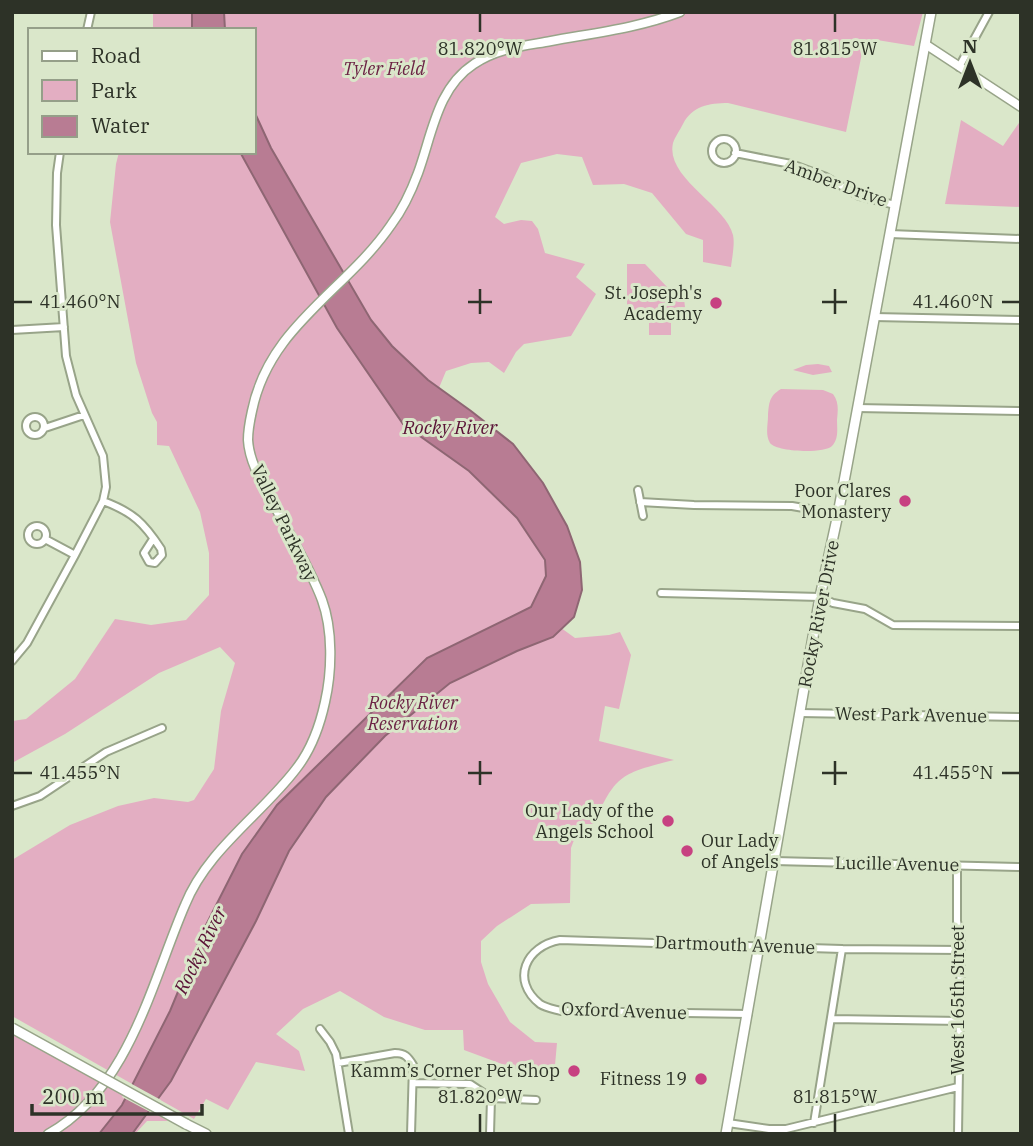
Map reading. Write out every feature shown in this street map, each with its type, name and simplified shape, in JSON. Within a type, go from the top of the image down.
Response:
[{"type":"main road","name":"Rocky River Drive","points":[[726,1134],[820,597],[838,514],[931,12]]},
{"type":"main road","points":[[12,1028],[206,1134]]},
{"type":"street","name":"Valley Parkway","points":[[48,1134],[62,1126],[99,1090],[129,1042],[198,876],[296,770],[316,732],[329,678],[329,632],[323,601],[262,483],[253,460],[248,440],[255,398],[262,377],[285,338],[316,304],[362,261],[399,213],[410,194],[449,88],[473,64],[491,54],[513,47],[641,25],[680,12]]},
{"type":"street","points":[[959,67],[989,12]]},
{"type":"street","points":[[925,44],[1021,107]]},
{"type":"street","name":"Amber Drive","points":[[735,153],[790,164],[826,177],[859,195],[895,205]]},
{"type":"street","points":[[12,661],[27,643],[103,501],[106,474],[103,456],[84,415],[68,369],[56,225],[60,154]]},
{"type":"street","points":[[890,233],[1021,239]]},
{"type":"street","points":[[874,317],[1021,320]]},
{"type":"street","points":[[12,330],[64,327]]},
{"type":"street","points":[[858,408],[1021,411]]},
{"type":"street","points":[[45,428],[84,415]]},
{"type":"street","points":[[638,490],[643,516]]},
{"type":"street","points":[[103,501],[139,519],[153,539]]},
{"type":"street","points":[[640,502],[792,506],[838,514]]},
{"type":"street","points":[[45,539],[75,555]]},
{"type":"street","points":[[661,593],[820,597],[833,603],[865,609],[893,625],[1021,626]]},
{"type":"street","name":"West Park Avenue","points":[[800,713],[1021,717]]},
{"type":"street","points":[[12,806],[48,792],[106,752],[162,728]]},
{"type":"street","name":"Lucille Avenue","points":[[774,861],[1021,867]]},
{"type":"street","name":"West 165th Street","points":[[957,866],[957,921],[961,950],[958,1134]]},
{"type":"street","name":"Dartmouth Avenue","points":[[525,970],[528,959],[537,949],[548,942],[560,940],[961,950]]},
{"type":"street","points":[[814,1123],[842,949]]},
{"type":"street","name":"Oxford Avenue","points":[[525,970],[525,982],[530,994],[542,1006],[561,1011],[748,1014]]},
{"type":"street","points":[[832,1019],[961,1021]]},
{"type":"street","points":[[320,1030],[330,1042],[338,1063],[349,1134]]},
{"type":"street","points":[[338,1063],[402,1053],[409,1058],[413,1065],[411,1134]]},
{"type":"street","points":[[413,1083],[470,1084],[491,1098],[536,1100]]},
{"type":"street","points":[[727,1123],[786,1129],[958,1087]]},
{"type":"street","points":[[490,1134],[491,1098]]},
{"type":"green space","name":"Rocky River Reservation","points":[[153,12],[923,12],[914,46],[877,40],[862,53],[846,132],[728,103],[696,109],[687,118],[673,143],[673,156],[687,180],[728,224],[734,239],[731,267],[703,262],[703,240],[686,234],[652,193],[624,184],[593,185],[582,157],[557,154],[521,163],[495,217],[504,224],[521,220],[532,221],[538,229],[545,253],[585,264],[576,277],[596,294],[571,336],[524,344],[504,373],[489,362],[471,363],[446,371],[419,436],[469,471],[517,518],[545,560],[546,576],[532,607],[575,638],[620,632],[631,655],[619,709],[605,706],[599,741],[674,760],[643,768],[623,778],[608,795],[594,824],[580,824],[571,848],[570,903],[531,904],[497,926],[481,941],[481,962],[488,984],[510,1022],[535,1042],[557,1043],[555,1065],[537,1077],[464,1050],[463,1030],[425,1030],[384,1017],[340,991],[303,1009],[276,1034],[299,1051],[305,1071],[256,1062],[228,1110],[206,1099],[194,1119],[12,1016],[12,860],[70,825],[118,806],[154,798],[188,802],[194,800],[214,769],[221,711],[235,663],[220,647],[159,673],[65,734],[12,763],[12,721],[26,719],[75,679],[115,619],[151,625],[186,620],[209,595],[209,553],[200,512],[169,446],[157,445],[157,422],[136,363],[110,222],[118,154],[256,154],[256,28],[153,28]]},
{"type":"green space","points":[[961,120],[1003,146],[1021,120],[1021,207],[945,204]]},
{"type":"green space","points":[[627,264],[645,264],[669,289],[683,291],[685,307],[671,314],[671,335],[649,335],[649,321],[627,320]]},
{"type":"green space","points":[[806,365],[829,366],[832,372],[813,375],[793,370]]},
{"type":"green space","points":[[781,389],[823,390],[833,394],[838,409],[837,437],[832,446],[827,449],[801,451],[770,443],[767,433],[769,404],[774,394]]},
{"type":"green space","points":[[12,1027],[168,1121],[147,1121],[135,1134],[12,1134]]},
{"type":"water","points":[[192,12],[224,12],[225,28],[192,28]]},
{"type":"water","name":"Rocky River","points":[[256,115],[271,148],[371,320],[392,346],[428,380],[513,444],[543,483],[567,526],[580,562],[582,590],[574,617],[553,637],[450,683],[385,736],[326,797],[289,851],[256,921],[171,1081],[132,1134],[99,1134],[122,1105],[170,1011],[204,929],[242,854],[277,805],[427,658],[531,607],[546,576],[545,560],[517,518],[469,471],[403,424],[337,328],[241,154],[256,154]]},
{"type":"pier","points":[[130,1083],[161,1100],[152,1113],[122,1097]]},
{"type":"place","name":"St. Joseph's Academy","points":[[716,303]]},
{"type":"place","name":"Poor Clares Monastery","points":[[905,501]]},
{"type":"place","name":"Our Lady of the Angels School","points":[[668,821]]},
{"type":"place","name":"Our Lady of Angels","points":[[687,851]]},
{"type":"place","name":"Kamm’s Corner Pet Shop","points":[[574,1071]]},
{"type":"place","name":"Fitness 19","points":[[701,1079]]},
{"type":"park label","name":"Tyler Field","points":[[384,69]]}]
